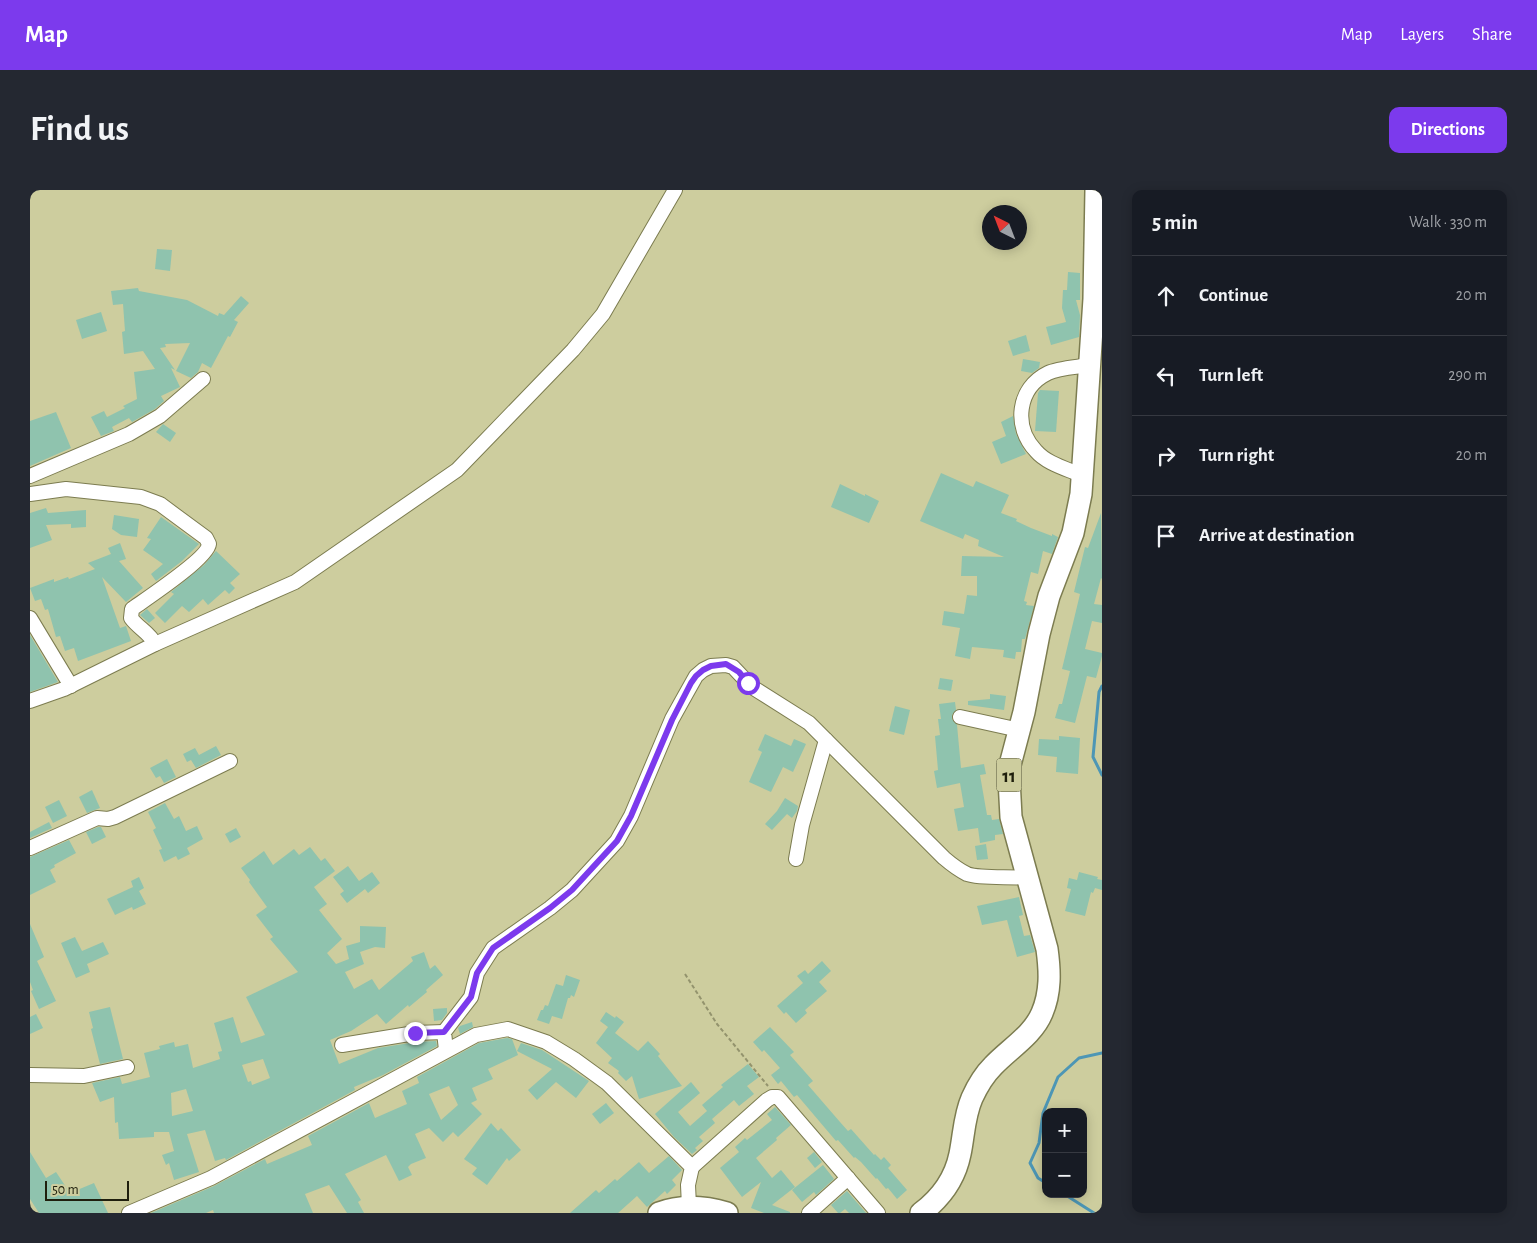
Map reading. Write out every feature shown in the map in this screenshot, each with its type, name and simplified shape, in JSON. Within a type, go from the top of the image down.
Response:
[{"type":"highway","name":"11","points":[[921,1213],[940,1196],[956,1171],[967,1110],[978,1087],[992,1067],[1034,1025],[1046,1003],[1049,977],[1047,949],[1026,878],[1011,817],[1008,794],[1010,765],[1024,712],[1039,634],[1049,596],[1077,518],[1083,476],[1094,299],[1096,190]]},
{"type":"highway","points":[[659,1213],[671,1208],[689,1206],[727,1213]]},
{"type":"street","points":[[30,701],[71,686],[155,644],[295,582],[457,470],[573,350],[603,314],[676,190]]},
{"type":"street","points":[[1083,476],[1049,461],[1036,451],[1024,432],[1021,422],[1021,409],[1030,388],[1048,373],[1089,365]]},
{"type":"street","points":[[30,476],[129,434],[160,416],[203,380]]},
{"type":"street","points":[[30,494],[66,489],[141,497],[160,504],[206,538],[209,544],[206,552],[177,577],[132,609],[131,618],[152,638],[155,644]]},
{"type":"street","points":[[30,618],[71,686]]},
{"type":"street","points":[[446,1050],[444,1032],[471,997],[477,973],[493,948],[572,890],[617,841],[631,816],[672,720],[691,683],[703,670],[711,666],[718,664],[733,667],[752,687],[800,716],[944,858],[958,869],[978,876],[1026,878]]},
{"type":"street","points":[[960,717],[1019,730]]},
{"type":"street","points":[[796,859],[802,825],[826,740]]},
{"type":"street","points":[[30,848],[96,818],[108,819],[115,817],[230,761]]},
{"type":"street","points":[[129,1213],[211,1178],[476,1035],[508,1029],[546,1042],[574,1059],[607,1083],[692,1167]]},
{"type":"street","points":[[342,1045],[415,1033],[444,1032]]},
{"type":"street","points":[[30,1074],[84,1076],[127,1068]]},
{"type":"street","points":[[689,1206],[688,1185],[692,1167],[767,1100],[772,1097],[778,1097],[878,1213]]},
{"type":"street","points":[[808,1213],[848,1178]]},
{"type":"path","points":[[685,974],[717,1024],[778,1097]]},
{"type":"building","points":[[157,249],[172,250],[170,271],[155,269]]},
{"type":"building","points":[[1068,272],[1080,273],[1080,300],[1076,300],[1080,315],[1079,337],[1051,345],[1046,327],[1066,322],[1062,308],[1063,290],[1067,290]]},
{"type":"building","points":[[138,288],[139,291],[187,300],[218,316],[219,313],[224,315],[241,296],[249,303],[234,320],[238,322],[230,337],[228,336],[211,368],[202,363],[198,372],[191,378],[176,371],[190,343],[165,344],[166,347],[160,348],[175,370],[171,368],[180,387],[161,396],[164,401],[155,409],[132,422],[129,418],[112,427],[114,431],[101,436],[91,417],[104,411],[107,417],[125,408],[123,406],[137,399],[134,372],[155,369],[143,351],[124,354],[122,332],[125,331],[123,304],[113,305],[111,291]]},
{"type":"building","points":[[101,312],[107,331],[82,339],[76,320]]},
{"type":"building","points":[[1026,335],[1030,351],[1013,356],[1008,341]]},
{"type":"building","points":[[1023,359],[1040,362],[1039,368],[1032,373],[1021,371]]},
{"type":"building","points":[[1040,390],[1059,391],[1056,432],[1035,431],[1038,393]]},
{"type":"building","points":[[56,412],[71,448],[30,466],[30,421]]},
{"type":"building","points":[[1013,416],[1016,434],[1026,454],[1001,464],[992,442],[1006,436],[1001,422]]},
{"type":"building","points":[[163,424],[176,433],[170,442],[156,432]]},
{"type":"building","points":[[941,473],[973,487],[976,481],[1009,495],[1001,513],[1017,519],[1016,521],[1031,528],[1058,537],[1052,554],[1043,551],[1038,574],[1031,572],[1024,601],[1027,602],[1026,605],[1034,606],[1025,639],[1022,639],[1021,652],[1016,652],[1015,659],[1003,657],[1004,650],[972,647],[970,659],[955,656],[960,628],[942,625],[944,611],[964,614],[967,595],[977,596],[977,576],[961,576],[962,556],[1004,557],[978,546],[979,540],[965,534],[963,539],[920,521]]},
{"type":"building","points":[[840,484],[879,501],[869,523],[831,507]]},
{"type":"building","points":[[46,508],[48,513],[86,510],[86,527],[71,528],[71,524],[46,525],[52,540],[30,548],[30,513]]},
{"type":"building","points":[[1101,513],[1102,579],[1094,604],[1102,605],[1102,623],[1092,621],[1085,649],[1102,653],[1102,656],[1096,678],[1087,676],[1075,723],[1055,718],[1059,704],[1062,704],[1070,671],[1062,669],[1080,594],[1074,592],[1085,547],[1088,548]]},
{"type":"building","points":[[114,515],[139,519],[137,537],[121,535],[112,529]]},
{"type":"building","points":[[161,517],[199,544],[182,561],[156,581],[151,574],[163,564],[143,550],[151,539],[147,538]]},
{"type":"building","points":[[120,543],[126,559],[119,561],[143,588],[126,602],[102,577],[120,628],[126,626],[131,641],[78,661],[74,648],[65,651],[60,636],[56,637],[48,609],[45,610],[41,599],[35,601],[30,588],[54,579],[54,582],[68,577],[69,579],[95,569],[88,563],[111,554],[108,548]]},
{"type":"building","points":[[216,551],[240,574],[230,583],[235,588],[229,594],[225,590],[208,605],[203,599],[189,612],[182,606],[165,623],[155,613],[174,594],[171,592],[204,565]]},
{"type":"building","points":[[147,609],[155,618],[149,623],[140,615]]},
{"type":"building","points":[[30,635],[58,682],[30,692]]},
{"type":"building","points":[[940,678],[953,680],[951,691],[938,689]]},
{"type":"building","points":[[990,694],[1006,696],[1004,710],[968,705],[968,701],[990,699]]},
{"type":"building","points":[[955,702],[956,710],[952,715],[952,719],[957,725],[961,768],[984,764],[986,774],[980,775],[987,815],[991,815],[992,820],[999,819],[1003,834],[995,835],[995,840],[980,843],[978,828],[958,831],[954,809],[964,807],[960,783],[937,788],[934,771],[938,770],[935,736],[940,735],[938,719],[941,719],[939,704]]},
{"type":"building","points":[[895,706],[910,710],[904,735],[889,731]]},
{"type":"building","points":[[765,734],[791,746],[794,739],[806,744],[793,772],[783,767],[771,792],[749,782],[762,752],[758,750]]},
{"type":"building","points":[[1059,736],[1080,738],[1078,774],[1056,772],[1057,757],[1038,755],[1039,739],[1059,740]]},
{"type":"building","points":[[216,746],[221,755],[196,768],[191,760],[187,762],[183,754],[195,748],[199,755]]},
{"type":"building","points":[[167,759],[176,777],[164,783],[160,776],[156,778],[150,768]]},
{"type":"building","points":[[92,790],[100,808],[87,813],[79,797]]},
{"type":"building","points":[[785,798],[798,806],[797,811],[792,818],[787,814],[772,830],[765,824],[777,811]]},
{"type":"building","points":[[59,800],[67,816],[53,823],[45,807]]},
{"type":"building","points":[[165,803],[174,819],[179,816],[186,831],[197,826],[203,839],[187,848],[190,854],[178,860],[176,856],[164,862],[159,850],[162,849],[153,830],[156,828],[148,812]]},
{"type":"building","points":[[49,822],[52,828],[30,838],[30,832]]},
{"type":"building","points":[[101,827],[106,837],[92,844],[86,832]]},
{"type":"building","points":[[236,828],[241,837],[230,843],[225,834]]},
{"type":"building","points":[[69,840],[76,853],[54,865],[55,867],[50,870],[56,882],[30,895],[30,857]]},
{"type":"building","points":[[986,844],[988,859],[977,860],[975,846]]},
{"type":"building","points":[[310,847],[321,861],[325,858],[335,871],[314,887],[327,904],[319,910],[342,939],[327,953],[336,964],[349,959],[346,946],[360,942],[360,926],[386,927],[385,948],[375,947],[360,952],[364,964],[345,972],[354,989],[372,979],[379,990],[413,961],[411,957],[424,952],[430,969],[435,965],[443,975],[426,990],[427,992],[386,1024],[377,1014],[351,1031],[330,1040],[339,1064],[378,1048],[436,1041],[437,1046],[383,1075],[354,1087],[355,1090],[226,1160],[225,1158],[215,1161],[205,1130],[187,1134],[199,1172],[174,1180],[169,1163],[166,1165],[162,1155],[174,1151],[169,1132],[154,1132],[154,1137],[119,1139],[118,1122],[115,1123],[114,1097],[100,1102],[92,1083],[120,1077],[122,1084],[150,1077],[144,1053],[160,1049],[159,1046],[174,1042],[175,1047],[188,1044],[193,1068],[220,1059],[218,1052],[222,1051],[214,1023],[233,1017],[241,1043],[265,1035],[246,997],[298,972],[270,939],[273,937],[256,915],[267,907],[241,868],[264,851],[273,865],[294,849],[299,855]],"holes":[[[263,1059],[270,1078],[252,1085],[251,1081],[248,1082],[242,1065]],[[186,1089],[193,1111],[172,1116],[171,1093]]]},
{"type":"building","points":[[348,866],[359,881],[372,872],[380,883],[368,893],[365,889],[347,903],[340,894],[344,891],[333,877]]},
{"type":"building","points":[[1079,872],[1098,877],[1097,879],[1102,880],[1102,890],[1095,888],[1093,893],[1091,892],[1085,916],[1065,911],[1071,889],[1067,888],[1069,878],[1077,880]]},
{"type":"building","points":[[139,877],[144,888],[139,891],[146,904],[133,910],[132,907],[115,915],[107,899],[133,887],[131,881]]},
{"type":"building","points":[[1019,897],[1023,915],[1019,916],[1024,936],[1030,935],[1035,952],[1017,957],[1007,920],[982,925],[977,906]]},
{"type":"building","points":[[30,924],[44,957],[37,961],[56,1001],[39,1009],[31,991],[33,990],[30,982]]},
{"type":"building","points":[[75,937],[82,951],[103,942],[109,954],[87,964],[90,972],[76,978],[61,943]]},
{"type":"building","points":[[822,961],[831,971],[819,982],[827,991],[805,1010],[807,1013],[796,1023],[786,1012],[784,1014],[777,1006],[803,983],[797,976],[805,970],[808,974]]},
{"type":"building","points":[[566,975],[580,980],[574,997],[571,995],[568,998],[562,1019],[552,1016],[549,1024],[537,1020],[541,1010],[543,1010],[545,1005],[548,1006],[556,984],[563,986]]},
{"type":"building","points":[[110,1007],[123,1059],[100,1064],[91,1029],[93,1028],[89,1012]]},
{"type":"building","points":[[447,1008],[447,1013],[442,1020],[434,1021],[433,1009]]},
{"type":"building","points":[[606,1012],[624,1022],[615,1033],[638,1051],[648,1041],[660,1054],[658,1056],[682,1086],[639,1099],[632,1076],[626,1081],[618,1073],[619,1071],[608,1063],[612,1058],[596,1043],[608,1027],[600,1021]]},
{"type":"building","points":[[36,1014],[43,1028],[30,1034],[30,1017]]},
{"type":"building","points":[[472,1022],[473,1027],[460,1034],[458,1028],[460,1026]]},
{"type":"building","points":[[770,1027],[794,1052],[790,1055],[813,1081],[808,1085],[840,1122],[848,1131],[851,1129],[874,1155],[881,1160],[884,1157],[891,1165],[888,1168],[907,1190],[897,1199],[838,1140],[836,1141],[797,1095],[794,1097],[781,1081],[778,1084],[771,1075],[780,1068],[764,1050],[762,1052],[753,1042]]},
{"type":"building","points":[[507,1038],[512,1039],[518,1055],[488,1069],[493,1079],[472,1088],[477,1100],[471,1103],[482,1114],[458,1137],[453,1132],[443,1142],[429,1128],[415,1134],[426,1158],[411,1164],[408,1167],[412,1175],[399,1181],[386,1155],[345,1174],[361,1200],[358,1202],[364,1213],[347,1213],[329,1185],[305,1194],[313,1213],[214,1213],[213,1210],[206,1213],[151,1213],[214,1186],[265,1159],[267,1164],[312,1145],[308,1136],[369,1103],[375,1118],[407,1104],[402,1091],[419,1083],[417,1077],[479,1043]],"holes":[[[449,1086],[458,1105],[441,1120],[429,1094]]]},
{"type":"building","points":[[521,1043],[542,1050],[589,1081],[576,1098],[556,1082],[537,1100],[528,1090],[552,1069],[517,1051]]},
{"type":"building","points":[[748,1064],[759,1077],[747,1086],[754,1094],[739,1106],[734,1100],[712,1119],[715,1123],[699,1137],[703,1141],[695,1148],[697,1150],[692,1154],[674,1137],[655,1114],[691,1082],[700,1093],[678,1112],[690,1126],[707,1111],[702,1105],[723,1087],[721,1085]]},
{"type":"building","points":[[606,1103],[614,1113],[600,1124],[592,1114]]},
{"type":"building","points":[[775,1107],[791,1125],[756,1158],[772,1178],[781,1170],[795,1187],[772,1205],[790,1213],[764,1213],[751,1208],[761,1182],[742,1197],[720,1168],[739,1152],[735,1147],[772,1120],[767,1114]]},
{"type":"building","points":[[491,1123],[498,1131],[501,1128],[521,1150],[509,1161],[507,1158],[487,1185],[472,1174],[477,1168],[464,1159]]},
{"type":"building","points":[[30,1152],[46,1178],[56,1172],[70,1193],[94,1183],[108,1213],[39,1213],[30,1199]]},
{"type":"building","points":[[814,1152],[822,1162],[815,1168],[807,1158]]},
{"type":"building","points":[[669,1156],[682,1170],[672,1180],[676,1185],[667,1194],[665,1191],[647,1207],[637,1196],[618,1213],[570,1213],[596,1190],[599,1193],[615,1179],[617,1181],[639,1162],[649,1173]]},
{"type":"building","points":[[823,1165],[834,1179],[816,1195],[814,1192],[802,1202],[792,1190]]},
{"type":"building","points":[[847,1191],[866,1213],[849,1213],[845,1209],[838,1213],[831,1205]]},
{"type":"waterway","points":[[1102,686],[1099,692],[1093,757],[1102,775]]},
{"type":"waterway","points":[[1042,1180],[1038,1178],[1030,1163],[1039,1143],[1043,1113],[1058,1077],[1079,1058],[1102,1053]]},
{"type":"waterway","points":[[1070,1198],[1094,1213]]},
{"type":"route","points":[[415,1033],[444,1032],[471,997],[477,973],[493,948],[572,890],[617,841],[631,816],[672,720],[696,676],[711,666],[726,664],[739,672],[748,683]]}]
